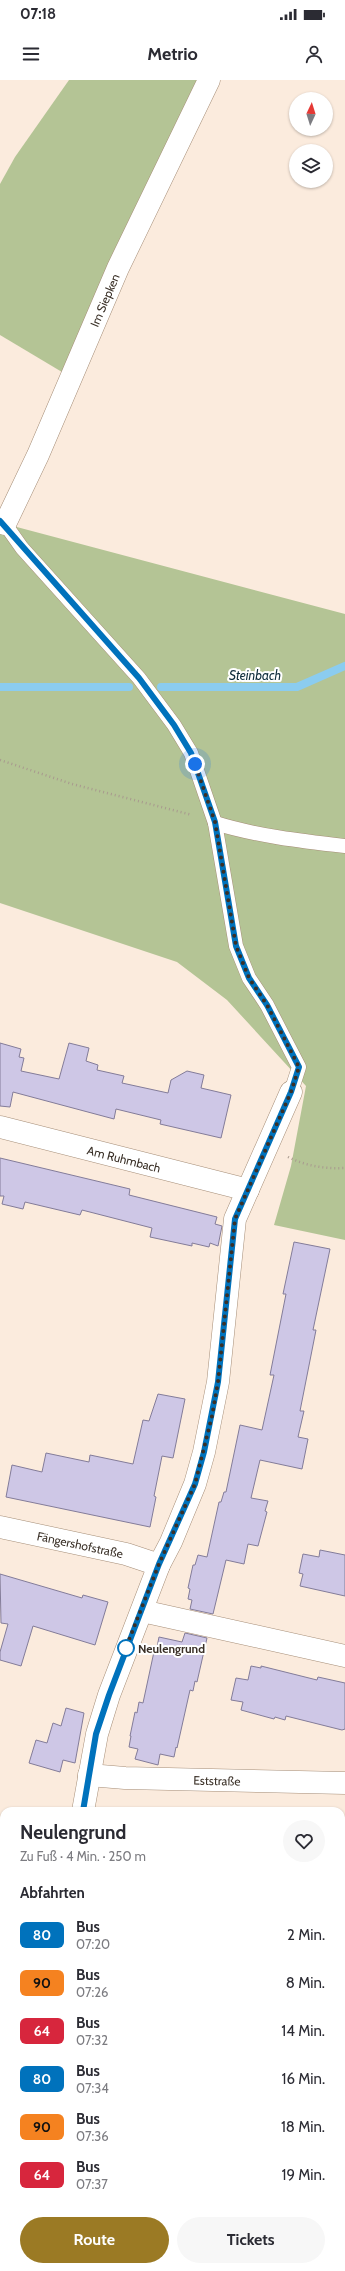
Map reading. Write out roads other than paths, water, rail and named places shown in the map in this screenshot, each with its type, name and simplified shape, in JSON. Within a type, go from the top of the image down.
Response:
[{"type":"street","name":"Im Siepken","points":[[2,522],[38,455],[118,268],[209,80]]},
{"type":"street","points":[[84,1807],[96,1734],[109,1695],[159,1564],[195,1484],[210,1424],[218,1382],[235,1219],[291,1092]]},
{"type":"street","name":"Am Ruhmbach","points":[[0,1127],[248,1190]]},
{"type":"street","name":"Fängershofstraße","points":[[0,1527],[126,1554],[159,1564]]},
{"type":"street","points":[[142,1611],[345,1656]]},
{"type":"street","name":"Eststraße","points":[[89,1775],[124,1778],[345,1783]]},
{"type":"lane","points":[[2,522],[22,548],[139,678],[174,725],[191,753],[215,822],[236,946],[249,978],[267,1005],[299,1067],[291,1092]]},
{"type":"lane","points":[[215,822],[240,831],[345,846]]},
{"type":"waterway","name":"Steinbach","points":[[161,687],[297,687],[345,666]]},
{"type":"waterway","name":"Steinbach","points":[[0,687],[129,687]]},
{"type":"place","name":"Neulengrund","points":[[126,1648]]}]
